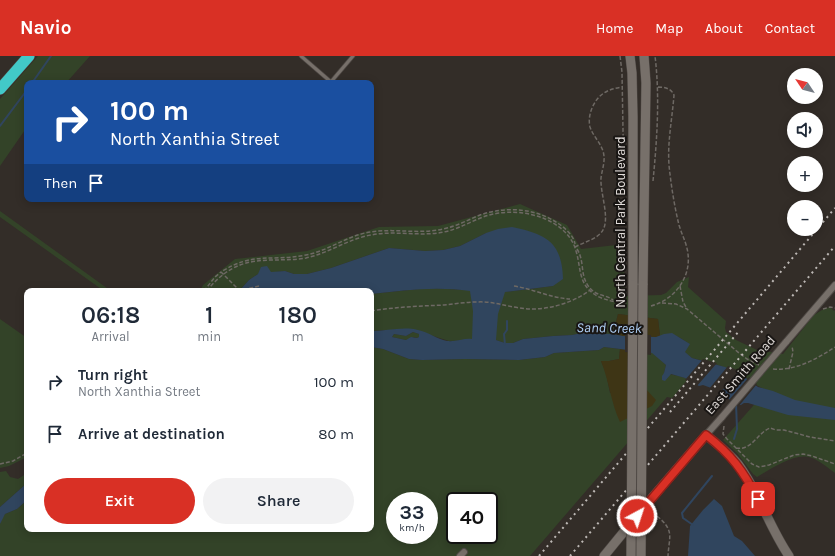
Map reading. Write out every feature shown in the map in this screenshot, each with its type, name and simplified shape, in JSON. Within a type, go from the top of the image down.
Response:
[{"type":"highway","points":[[0,89],[29,56]]},
{"type":"main road","name":"North Central Park Boulevard","points":[[630,56],[633,117],[631,556]]},
{"type":"main road","name":"North Central Park Boulevard","points":[[641,556],[646,83],[644,56]]},
{"type":"main road","name":"East Smith Road","points":[[604,556],[706,435]]},
{"type":"main road","points":[[706,435],[720,446],[746,476],[789,556]]},
{"type":"street","name":"East Smith Road","points":[[706,435],[788,342],[835,285]]},
{"type":"lane","points":[[301,56],[328,80]]},
{"type":"lane","points":[[332,80],[353,56]]},
{"type":"path","points":[[620,56],[622,72],[624,188]]},
{"type":"path","points":[[655,56],[657,86],[668,88],[674,95],[669,137],[670,174],[679,225],[688,253],[689,262],[687,272],[680,286],[662,303],[676,304],[687,309],[739,353],[747,359],[762,366]]},
{"type":"path","points":[[575,247],[599,234],[603,230],[605,220],[601,189],[601,176],[604,162],[602,148],[590,126],[591,110],[598,97],[605,92],[622,87]]},
{"type":"path","points":[[206,288],[221,272],[249,259],[297,256],[314,253],[365,233],[398,230],[434,231],[460,224],[484,214],[504,210],[526,211],[549,218],[561,225],[574,240],[582,281],[589,291],[606,299]]},
{"type":"path","points":[[210,288],[223,274],[238,266],[258,260],[295,259],[314,256],[370,235],[392,232],[419,234],[437,233],[453,229],[484,217],[510,212],[529,214],[549,221],[561,229],[579,252],[582,273],[587,284],[595,292],[616,301]]},
{"type":"path","points":[[221,272],[237,288]]},
{"type":"path","points":[[250,288],[259,286]]},
{"type":"path","points":[[514,286],[528,288],[556,297],[572,299]]},
{"type":"path","points":[[680,286],[683,302],[687,309]]},
{"type":"path","points":[[374,311],[477,302],[495,303],[524,309],[534,309],[556,305],[589,291]]},
{"type":"path","points":[[788,342],[793,352],[789,368]]},
{"type":"path","points":[[770,368],[789,368],[803,364],[835,347]]},
{"type":"path","points":[[736,448],[746,448],[770,428],[835,441]]},
{"type":"path","points":[[723,434],[752,464],[759,467],[770,465],[794,455],[803,454],[835,464]]},
{"type":"path","points":[[0,464],[13,461],[24,455]]},
{"type":"path","points":[[657,516],[668,527],[671,535],[668,556]]},
{"type":"green space","points":[[38,56],[90,56],[69,80],[24,80],[24,131],[0,166],[0,99]]},
{"type":"green space","points":[[520,204],[567,225],[581,249],[625,244],[624,275],[626,296],[661,295],[666,293],[677,282],[689,277],[688,287],[726,321],[726,332],[736,340],[757,350],[783,354],[814,315],[830,307],[834,311],[835,310],[835,473],[818,461],[806,456],[784,462],[757,477],[753,474],[737,453],[723,440],[767,390],[759,387],[734,371],[716,364],[692,358],[684,352],[689,344],[682,339],[672,334],[660,336],[658,319],[618,314],[613,334],[582,333],[523,339],[513,343],[505,343],[496,340],[449,341],[411,329],[374,331],[374,294],[429,288],[505,292],[553,286],[486,233],[460,246],[443,250],[425,251],[389,248],[331,268],[307,274],[294,274],[285,271],[258,274],[249,280],[242,288],[202,288],[203,285],[235,259],[307,251],[379,227],[438,226]]},
{"type":"green space","points":[[0,211],[107,288],[100,288],[0,217]]},
{"type":"green space","points":[[0,319],[24,336],[24,458],[9,466],[0,468]]},
{"type":"green space","points":[[413,332],[419,334],[419,337],[406,340],[392,337],[394,334],[406,336]]},
{"type":"green space","points":[[604,347],[620,349],[619,359],[601,361],[606,373],[610,393],[645,388],[646,352],[653,353],[666,365],[664,373],[688,379],[672,398],[667,397],[530,556],[0,556],[0,524],[5,514],[17,509],[24,503],[24,532],[374,532],[374,348],[383,349],[409,359],[519,360],[545,357],[554,353],[599,350]]},
{"type":"green space","points":[[6,471],[10,477],[18,479],[24,475],[24,486],[0,507],[0,472]]},
{"type":"sand","points":[[618,314],[658,319],[660,336],[623,336],[613,334]]},
{"type":"sand","points":[[620,349],[646,352],[645,388],[656,400],[652,406],[620,422],[614,407],[601,361],[619,359]]},
{"type":"water","points":[[512,227],[534,233],[550,242],[559,256],[562,266],[563,279],[553,286],[505,292],[498,314],[496,340],[505,343],[513,343],[523,339],[582,333],[656,337],[672,333],[690,344],[685,352],[692,358],[725,367],[739,373],[758,387],[795,400],[835,408],[835,420],[788,415],[748,403],[733,405],[727,396],[722,392],[703,385],[699,386],[685,378],[671,374],[665,381],[662,380],[666,365],[652,353],[604,347],[599,350],[554,353],[545,357],[519,360],[422,360],[409,359],[383,349],[374,348],[374,331],[407,328],[425,332],[447,341],[472,339],[473,311],[470,291],[433,289],[374,294],[374,288],[242,288],[249,280],[258,274],[261,267],[267,266],[271,272],[285,271],[294,274],[307,274],[331,268],[389,248],[425,251],[443,250],[460,246],[486,233]],"holes":[[[413,332],[419,334],[419,337],[411,337],[406,340],[392,337],[394,334],[406,336]]]},
{"type":"water","points":[[24,486],[24,503],[17,509],[5,514],[0,524],[0,507]]},
{"type":"water","points":[[714,499],[722,506],[734,536],[742,541],[755,556],[688,556],[690,526]]},
{"type":"pier","points":[[625,334],[651,335],[651,355],[625,352]]},
{"type":"pier","points":[[703,359],[717,363],[696,387],[685,380]]},
{"type":"pier","points":[[728,366],[739,371],[720,393],[709,389]]},
{"type":"pier","points":[[749,377],[757,384],[738,407],[732,407],[728,401]]},
{"type":"waterway","points":[[34,80],[51,56]]},
{"type":"waterway","points":[[0,126],[24,94]]},
{"type":"waterway","points":[[505,345],[504,334],[507,330],[507,321]]},
{"type":"waterway","points":[[734,439],[737,429],[736,403]]},
{"type":"waterway","points":[[693,525],[683,518],[682,513],[712,476]]},
{"type":"railway","points":[[539,556],[835,208]]},
{"type":"railway","points":[[570,556],[835,246]]},
{"type":"railway","points":[[670,412],[740,330]]},
{"type":"route","points":[[637,516],[706,435],[730,455],[746,476],[758,499]]},
{"type":"water label","name":"Sand Creek","points":[[609,328]]}]
